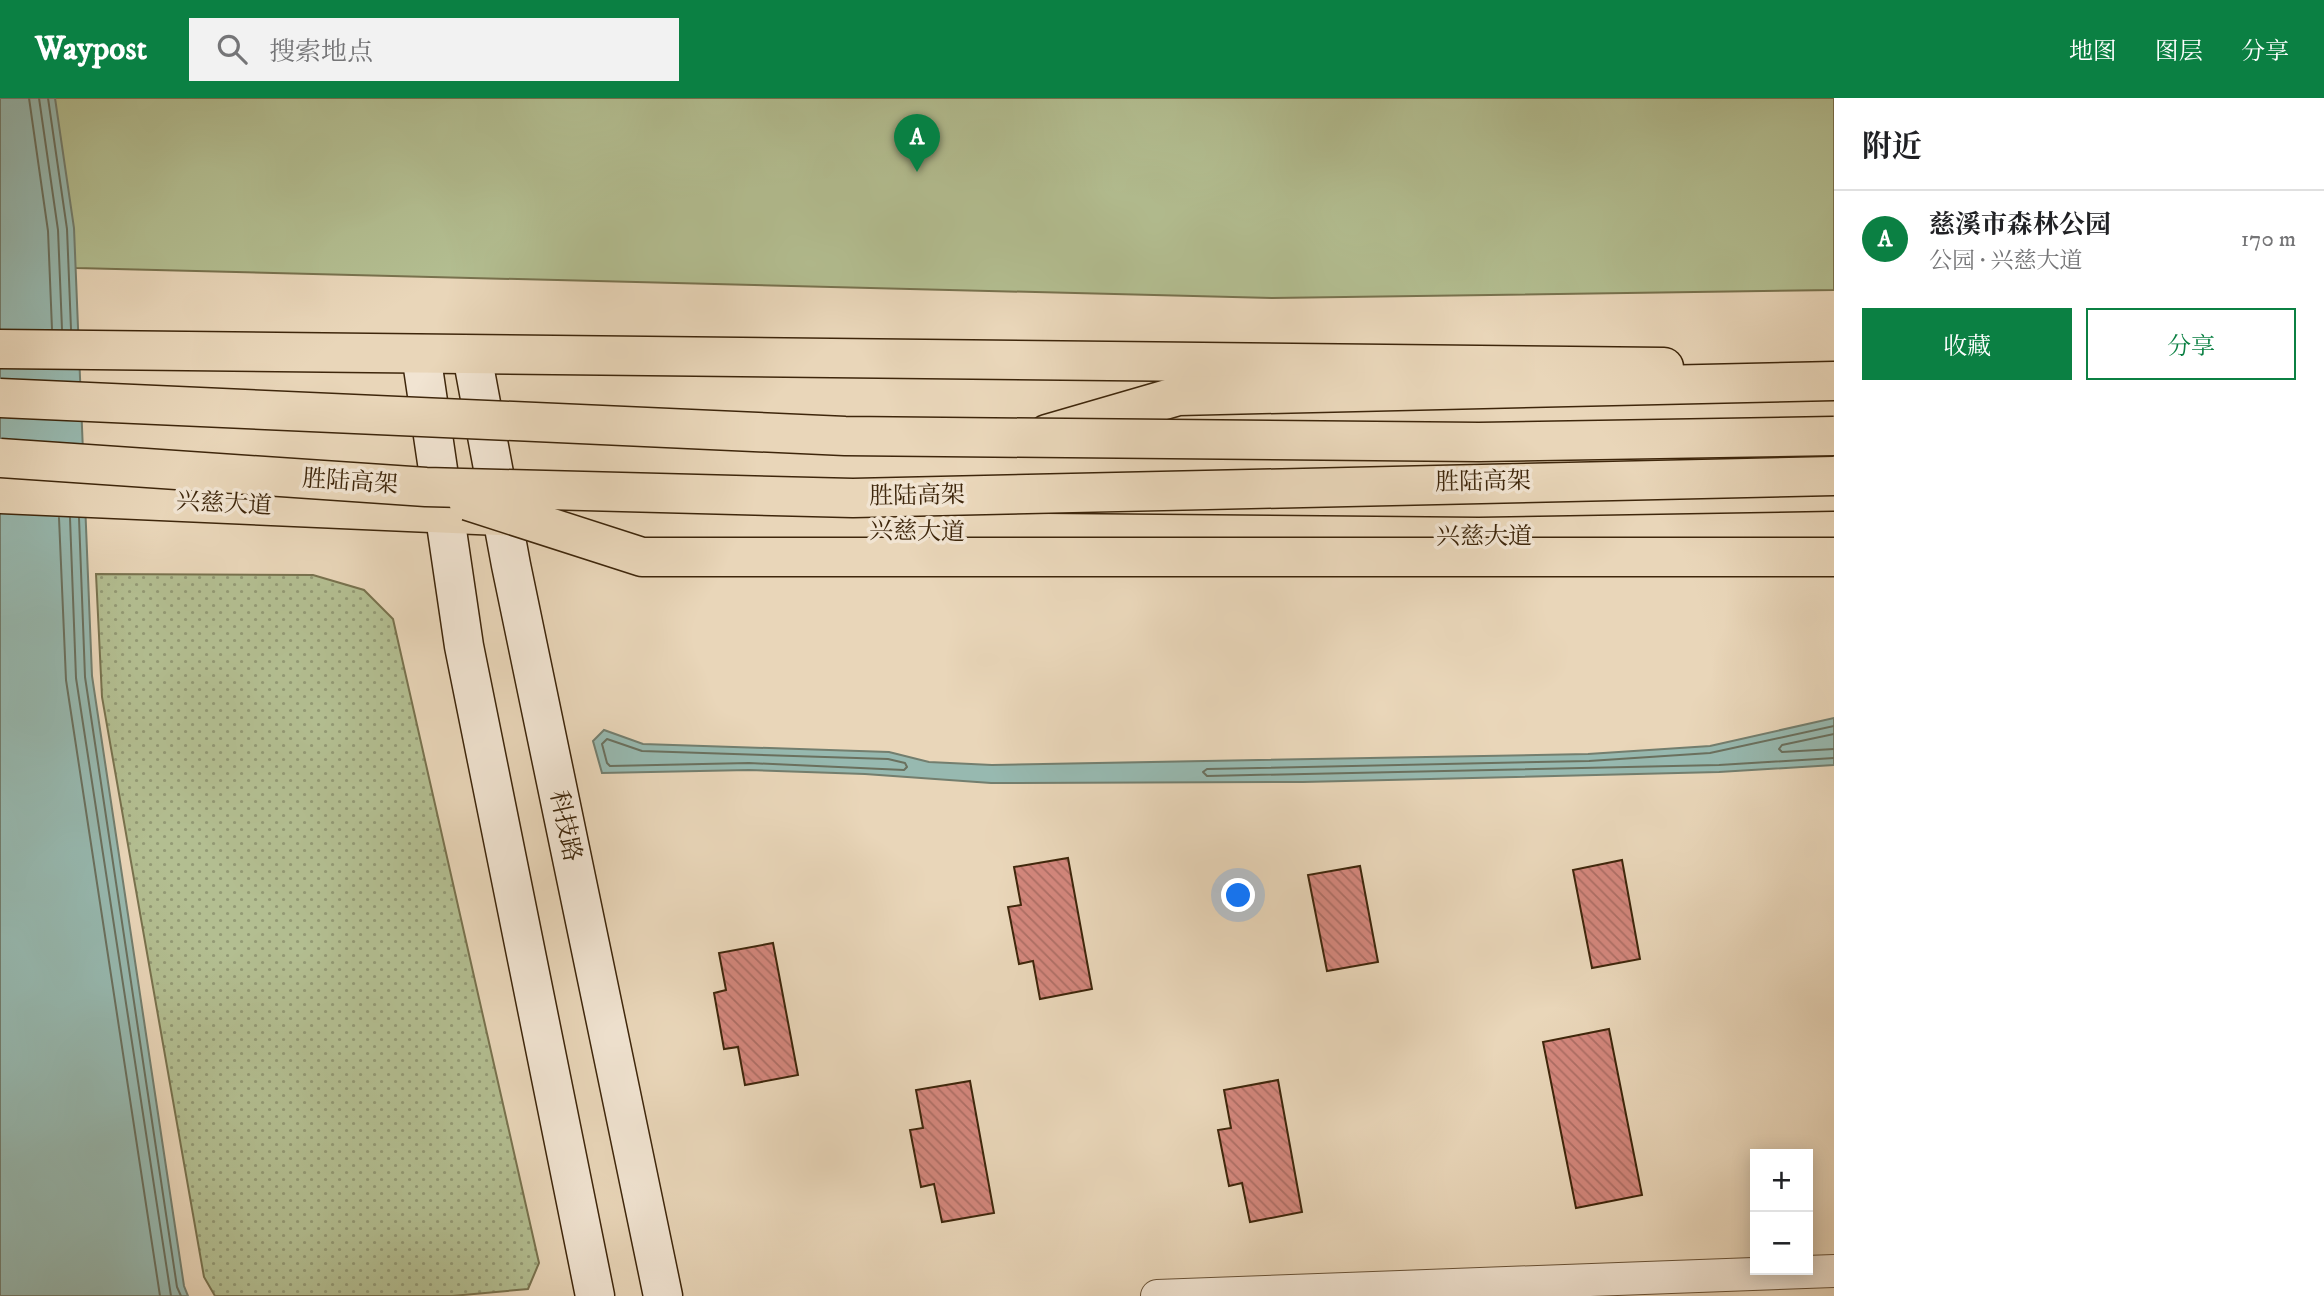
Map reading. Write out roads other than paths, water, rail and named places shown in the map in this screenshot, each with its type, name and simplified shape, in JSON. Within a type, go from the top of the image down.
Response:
[{"type":"main road","points":[[0,349],[1834,369]]},
{"type":"main road","points":[[421,354],[464,646],[595,1296]]},
{"type":"main road","name":"科技路","points":[[472,355],[511,565],[663,1296]]},
{"type":"main road","points":[[1034,438],[1178,396],[1834,381]]},
{"type":"main road","name":"胜陆高架","points":[[0,398],[832,435],[1479,442],[1834,436]]},
{"type":"main road","name":"胜陆高架","points":[[0,458],[426,487],[853,498],[1834,476]]},
{"type":"main road","points":[[426,487],[642,557],[1834,557]]},
{"type":"main road","name":"兴慈大道","points":[[0,494],[871,531],[1479,537],[1834,531]]},
{"type":"street","points":[[1157,1296],[1834,1271]]},
{"type":"water","points":[[0,98],[55,98],[74,228],[92,676],[184,1286],[188,1296],[0,1296]]},
{"type":"water","points":[[1834,718],[1834,765],[1719,772],[1303,782],[991,783],[865,774],[749,770],[602,773],[593,741],[604,730],[643,744],[889,752],[929,762],[992,765],[1588,754],[1710,746]]},
{"type":"place","name":"慈溪市森林公园","points":[[917,172]]}]
